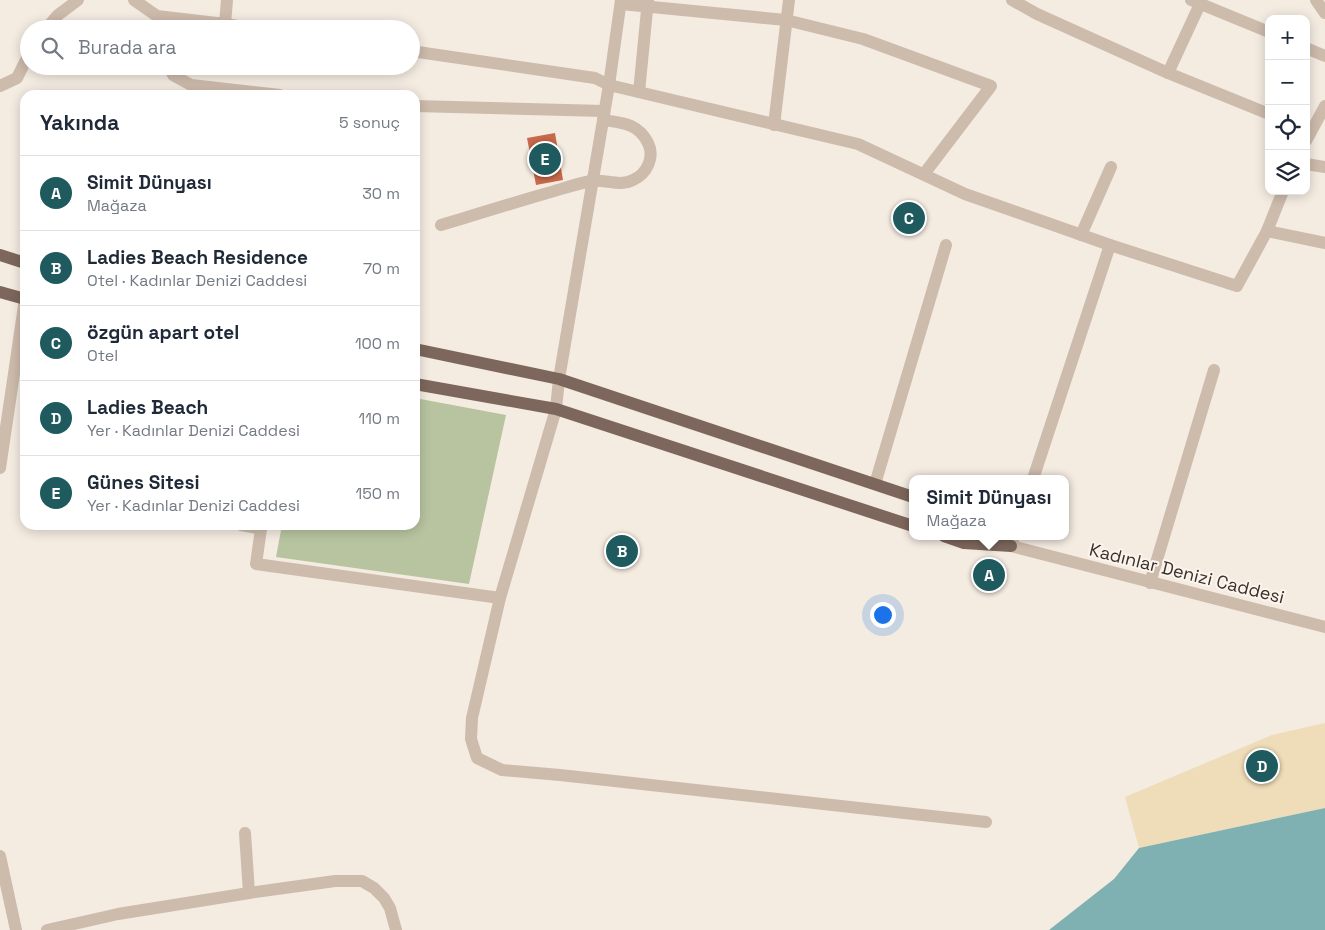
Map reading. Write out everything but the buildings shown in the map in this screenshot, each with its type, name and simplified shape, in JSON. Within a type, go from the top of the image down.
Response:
[{"type":"main road","points":[[0,255],[20,261]]},
{"type":"main road","points":[[0,292],[20,298]]},
{"type":"main road","points":[[420,350],[559,379],[909,497]]},
{"type":"main road","points":[[420,385],[556,409],[909,525]]},
{"type":"main road","points":[[955,540],[964,543],[1012,541]]},
{"type":"street","points":[[54,20],[78,0]]},
{"type":"street","points":[[134,0],[155,20]]},
{"type":"street","points":[[225,20],[227,0]]},
{"type":"street","points":[[774,124],[789,0]]},
{"type":"street","points":[[1012,0],[1036,14],[1168,73],[1265,112]]},
{"type":"street","points":[[1316,0],[1325,13]]},
{"type":"street","points":[[924,174],[991,86],[863,39],[786,20],[648,3],[621,2],[604,116],[559,379],[556,409],[500,598],[472,718],[471,739],[477,758],[502,770],[986,822]]},
{"type":"street","points":[[1168,73],[1195,2],[1265,30]]},
{"type":"street","points":[[639,92],[648,3]]},
{"type":"street","points":[[1310,50],[1325,56]]},
{"type":"street","points":[[420,52],[595,78],[609,85],[858,144],[965,194],[1110,245],[1238,286],[1282,195]]},
{"type":"street","points":[[0,86],[17,78],[20,72]]},
{"type":"street","points":[[173,75],[191,85],[236,90]]},
{"type":"street","points":[[420,106],[604,116],[630,124],[638,129],[645,136],[649,145],[650,160],[647,168],[634,180],[625,183],[593,181],[508,204],[441,225]]},
{"type":"street","points":[[1310,131],[1325,106]]},
{"type":"street","points":[[1310,165],[1325,167]]},
{"type":"street","points":[[1081,235],[1111,167]]},
{"type":"street","points":[[1266,231],[1325,244]]},
{"type":"street","points":[[875,484],[946,244]]},
{"type":"street","points":[[1034,475],[1110,245]]},
{"type":"street","points":[[0,468],[20,333]]},
{"type":"street","points":[[1150,582],[1214,370]]},
{"type":"street","points":[[262,530],[256,564],[500,598]]},
{"type":"street","name":"Kadınlar Denizi Caddesi","points":[[1012,541],[1150,582],[1325,627]]},
{"type":"street","points":[[245,832],[249,893]]},
{"type":"street","points":[[0,856],[16,930]]},
{"type":"street","points":[[49,930],[118,914],[335,881],[362,881],[374,888],[384,898],[390,908],[396,930]]},
{"type":"green space","points":[[420,399],[506,415],[469,584],[276,557],[281,530],[420,530]]},
{"type":"sand","points":[[1325,723],[1325,808],[1139,848],[1125,797],[1272,735]]},
{"type":"water","points":[[1325,808],[1325,930],[1049,930],[1114,879],[1139,848]]},
{"type":"place","name":"Günes Sitesi","points":[[545,159]]},
{"type":"place","name":"özgün apart otel","points":[[909,218]]},
{"type":"place","name":"Ladies Beach Residence","points":[[622,551]]},
{"type":"place","name":"Simit Dünyası","points":[[989,575]]},
{"type":"place","name":"Ladies Beach","points":[[1262,766]]}]
